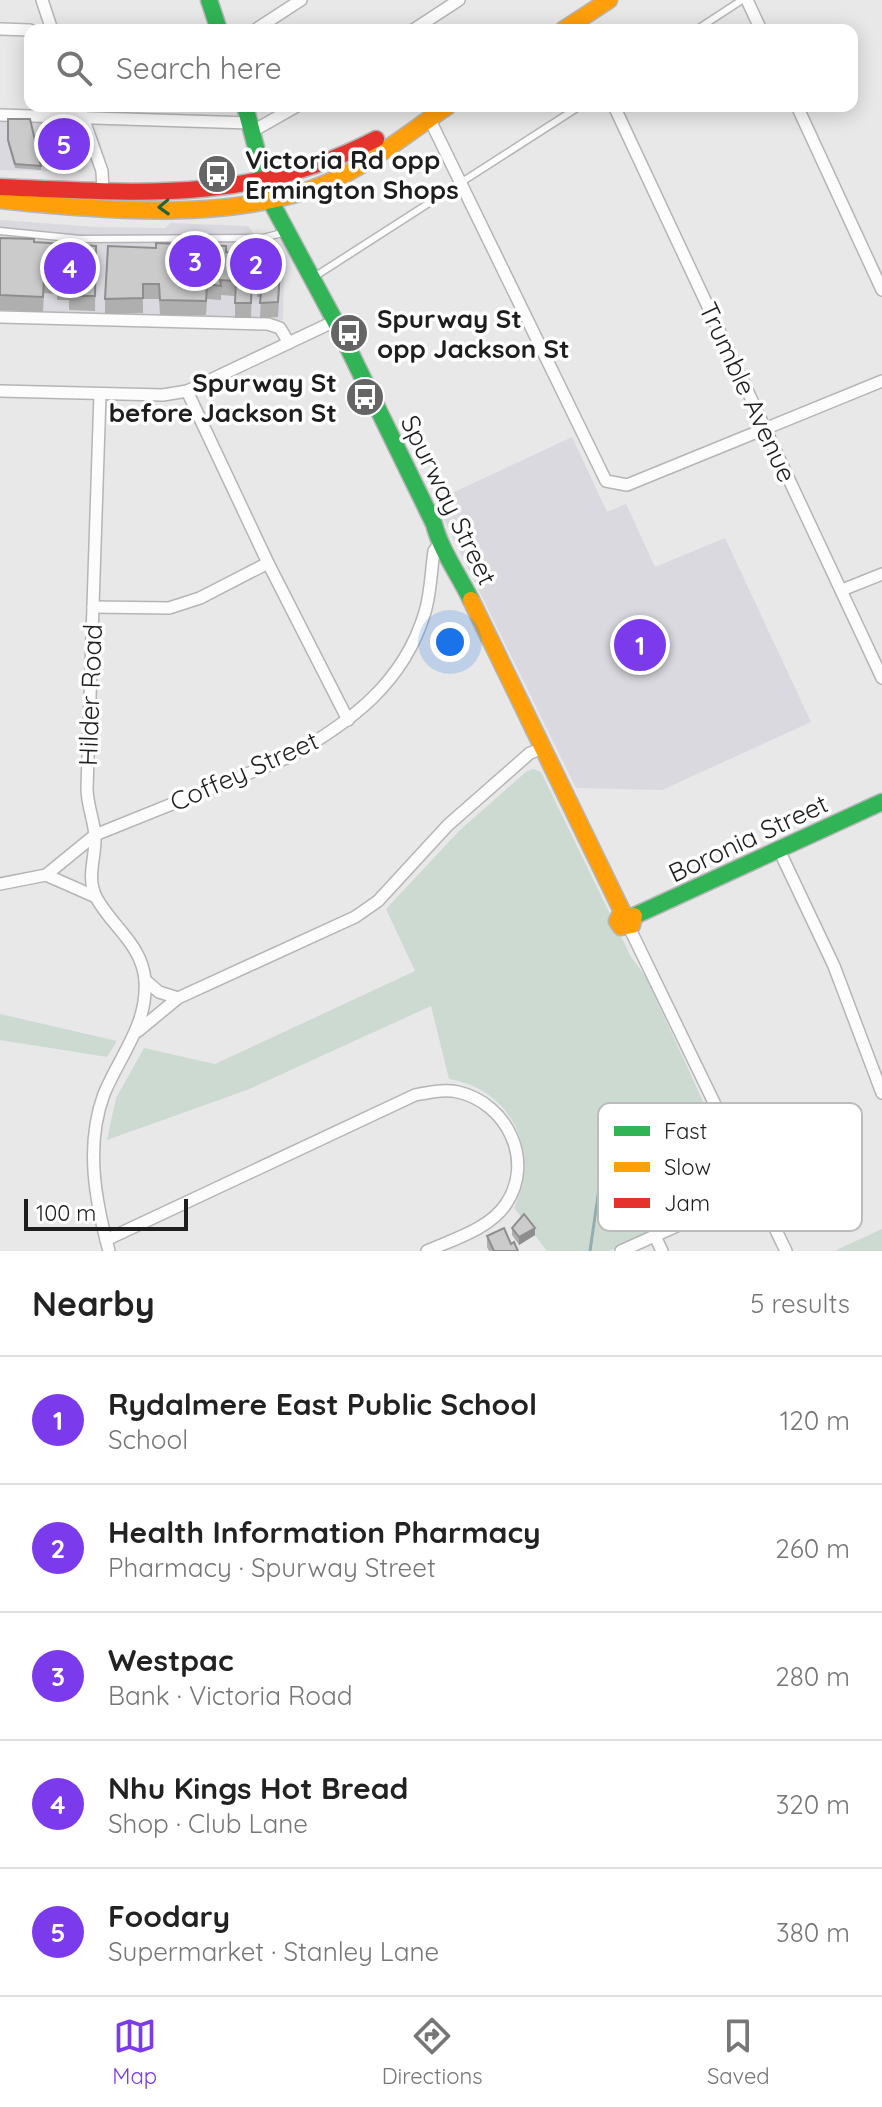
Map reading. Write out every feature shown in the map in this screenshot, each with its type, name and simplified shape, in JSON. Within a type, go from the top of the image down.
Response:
[{"type":"main road","points":[[209,0],[217,24]]},
{"type":"main road","points":[[552,24],[589,0]]},
{"type":"main road","points":[[577,24],[609,0]]},
{"type":"main road","name":"Spurway Street","points":[[247,112],[270,200],[335,321],[434,524],[439,544],[453,562],[541,749],[628,918]]},
{"type":"main road","points":[[0,187],[185,190],[266,182],[334,162],[428,112]]},
{"type":"main road","points":[[0,200],[132,208],[270,200],[336,178],[428,112]]},
{"type":"main road","name":"Boronia Street","points":[[628,918],[882,802]]},
{"type":"street","points":[[42,0],[50,24]]},
{"type":"street","points":[[264,24],[301,0]]},
{"type":"street","points":[[422,24],[459,0]]},
{"type":"street","points":[[745,0],[758,24]]},
{"type":"street","points":[[0,29],[24,30]]},
{"type":"street","points":[[81,112],[102,171],[103,191]]},
{"type":"street","points":[[0,115],[252,127],[284,112]]},
{"type":"street","points":[[428,112],[602,476],[613,484],[627,485],[882,381]]},
{"type":"street","name":"Trumble Avenue","points":[[617,112],[882,678]]},
{"type":"street","points":[[800,112],[882,290]]},
{"type":"street","points":[[0,317],[268,324],[280,328],[289,343]]},
{"type":"street","points":[[0,391],[163,395],[187,391],[335,321]]},
{"type":"street","points":[[187,391],[268,563],[348,720]]},
{"type":"street","name":"Hilder Road","points":[[96,897],[91,869],[95,835],[87,800],[100,394]]},
{"type":"street","name":"Coffey Street","points":[[0,884],[46,875],[95,835],[289,757],[348,720],[377,697],[398,672],[415,642],[426,610],[434,551],[439,544]]},
{"type":"street","points":[[93,607],[169,608],[200,598],[268,563]]},
{"type":"street","points":[[842,590],[882,574]]},
{"type":"street","points":[[138,1031],[178,998],[355,917],[378,901],[471,804],[530,753],[541,749]]},
{"type":"street","points":[[779,850],[834,966],[882,1093]]},
{"type":"street","points":[[46,875],[96,897],[130,940],[145,980],[138,1031],[105,1093],[97,1118],[94,1173],[108,1246],[415,1095],[438,1090],[479,1099],[504,1120],[518,1160],[516,1184],[506,1205],[472,1231],[427,1251]]},
{"type":"street","points":[[628,918],[716,1103]]},
{"type":"street","points":[[145,980],[159,992],[178,998]]},
{"type":"street","points":[[621,1251],[666,1231]]},
{"type":"street","points":[[776,1231],[786,1251]]},
{"type":"street","points":[[655,1236],[662,1251]]},
{"type":"lane","points":[[706,24],[745,0]]},
{"type":"lane","points":[[311,279],[571,112]]},
{"type":"lane","points":[[0,231],[111,239],[263,238],[286,232]]},
{"type":"shaded area","points":[[0,121],[71,123],[87,166],[82,172],[0,170]]},
{"type":"shaded area","points":[[0,220],[96,227],[165,228],[171,223],[248,226],[284,271],[283,320],[0,311]]},
{"type":"shaded area","points":[[572,437],[607,512],[626,504],[655,567],[725,538],[811,722],[662,790],[576,788],[435,501]]},
{"type":"shaded area","points":[[534,769],[541,772],[631,957],[646,977],[704,1103],[598,1103],[598,1231],[654,1231],[609,1251],[547,1251],[514,1208],[524,1165],[522,1145],[515,1126],[505,1110],[490,1096],[471,1085],[449,1079],[431,1006],[247,1090],[107,1140],[116,1098],[144,1048],[215,1064],[415,971],[386,909],[460,830],[527,771]]},
{"type":"shaded area","points":[[0,1014],[117,1041],[107,1057],[0,1040]]},
{"type":"shaded area","points":[[882,1229],[882,1251],[834,1251]]},
{"type":"building","points":[[8,119],[30,119],[41,166],[15,164],[8,140]]},
{"type":"building","points":[[48,120],[66,120],[80,160],[62,165]]},
{"type":"building","points":[[0,238],[96,246],[95,296],[69,296],[69,285],[57,285],[57,279],[44,278],[43,297],[0,295]]},
{"type":"building","points":[[156,243],[226,246],[226,252],[245,253],[250,245],[273,245],[281,252],[278,302],[260,303],[262,283],[257,282],[257,268],[252,268],[251,303],[235,303],[236,281],[220,280],[221,286],[207,284],[206,301],[160,300],[159,284],[143,284],[143,298],[105,299],[108,246],[156,248]]},
{"type":"building","points":[[524,1214],[535,1228],[519,1237],[512,1228]]},
{"type":"building","points":[[504,1228],[518,1251],[494,1251],[487,1236]]},
{"type":"waterway","points":[[590,1251],[598,1196]]},
{"type":"traffic: fast","points":[[209,0],[217,24]]},
{"type":"traffic: fast","points":[[247,112],[270,200],[335,321],[471,600]]},
{"type":"traffic: fast","points":[[634,916],[882,802]]},
{"type":"traffic: slow","points":[[572,24],[609,0]]},
{"type":"traffic: slow","points":[[0,200],[123,210],[210,209],[252,204],[329,182],[375,156],[439,112]]},
{"type":"traffic: slow","points":[[471,600],[622,911]]},
{"type":"traffic: slow","points":[[622,911],[617,921],[621,927],[632,925],[634,916]]},
{"type":"traffic: jam","points":[[0,187],[146,192],[192,190],[284,175],[330,160],[376,139]]},
{"type":"place","name":"Foodary","points":[[64,144]]},
{"type":"place","name":"Victoria Rd opp Ermington Shops","points":[[217,174]]},
{"type":"place","name":"Westpac","points":[[195,261]]},
{"type":"place","name":"Health Information Pharmacy","points":[[256,264]]},
{"type":"place","name":"Nhu Kings Hot Bread","points":[[70,268]]},
{"type":"place","name":"Spurway St opp Jackson St","points":[[349,333]]},
{"type":"place","name":"Spurway St before Jackson St","points":[[365,397]]},
{"type":"place","name":"Rydalmere East Public School","points":[[640,645]]}]
